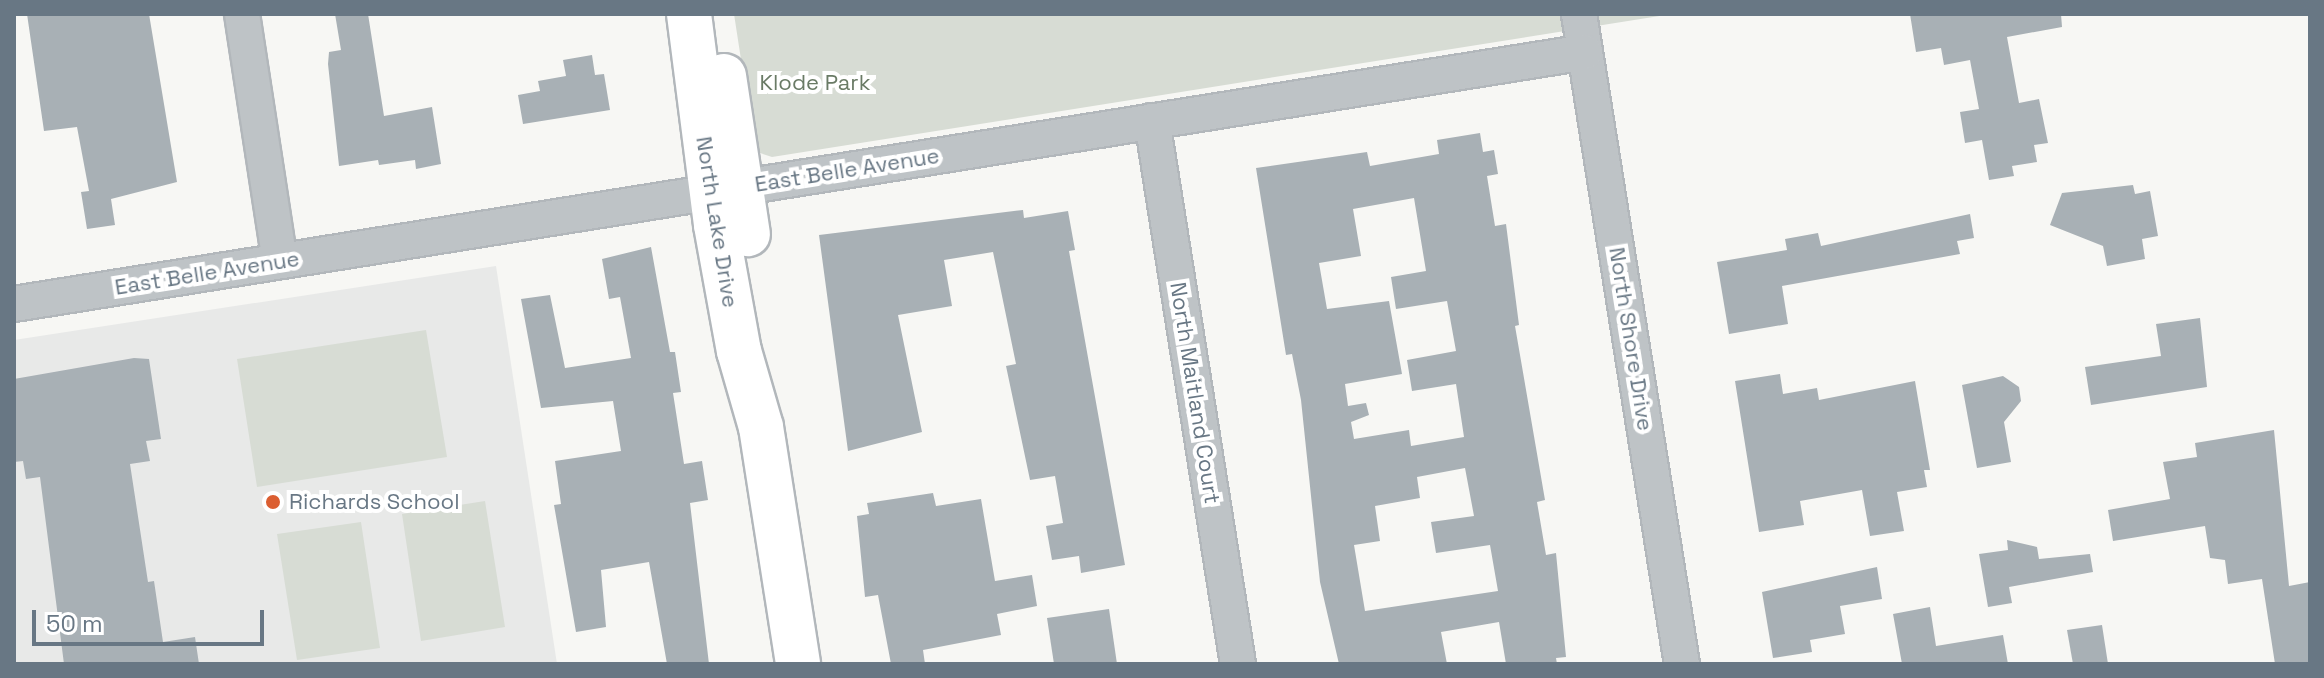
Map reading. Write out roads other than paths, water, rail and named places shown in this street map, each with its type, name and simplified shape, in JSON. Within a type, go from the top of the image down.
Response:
[{"type":"main road","name":"North Lake Drive","points":[[689,14],[726,190]]},
{"type":"main road","name":"North Lake Drive","points":[[712,14],[739,351],[761,427],[798,664]]},
{"type":"street","points":[[242,14],[280,261]]},
{"type":"street","name":"North Shore Drive","points":[[1579,14],[1682,664]]},
{"type":"street","name":"East Belle Avenue","points":[[14,304],[1585,52]]},
{"type":"street","name":"North Maitland Court","points":[[1152,121],[1238,664]]},
{"type":"place","name":"Richards School","points":[[273,502]]},
{"type":"park label","name":"Klode Park","points":[[815,83]]}]
